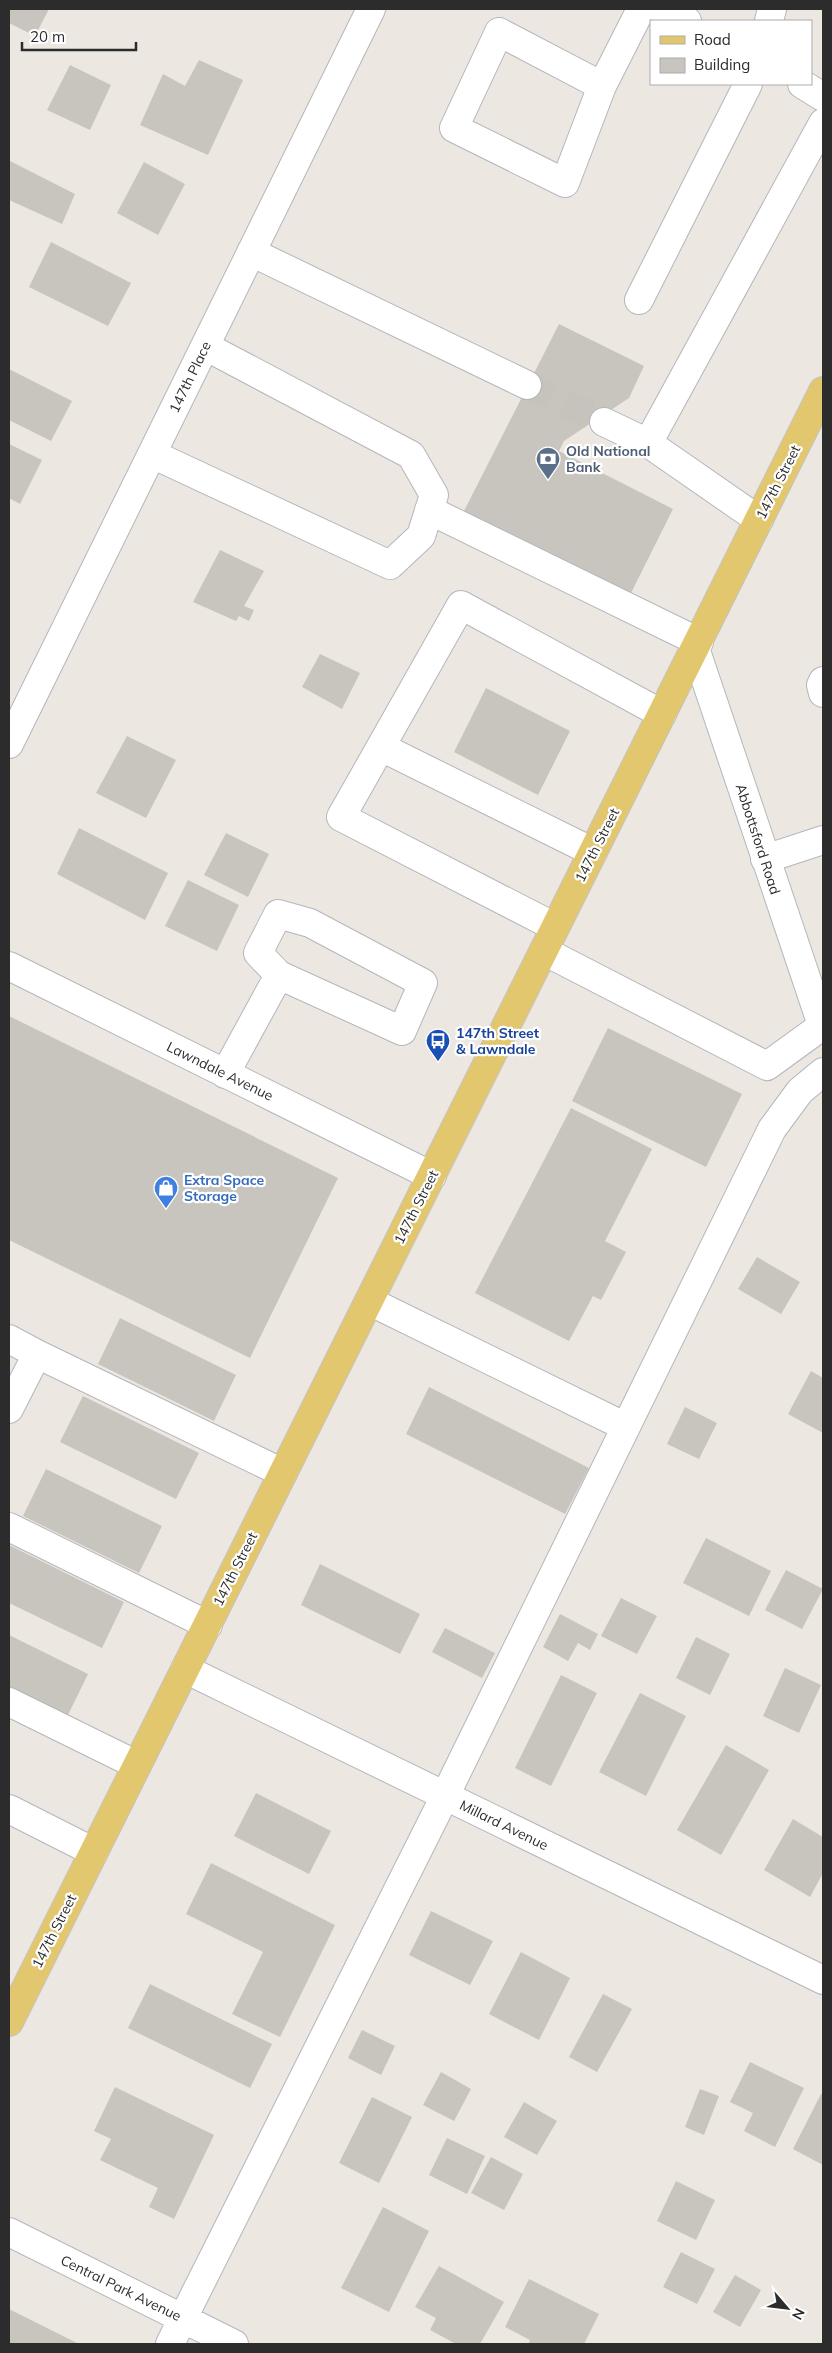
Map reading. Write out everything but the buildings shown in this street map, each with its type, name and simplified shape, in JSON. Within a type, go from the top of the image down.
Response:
[{"type":"main road","name":"147th Street","points":[[9,2022],[823,392]]},
{"type":"street","name":"147th Place","points":[[9,744],[371,9]]},
{"type":"street","points":[[602,86],[499,32],[454,128],[565,182],[602,86],[641,9]]},
{"type":"street","points":[[662,9],[685,20]]},
{"type":"street","points":[[639,300],[747,85]]},
{"type":"street","points":[[804,85],[823,97]]},
{"type":"street","points":[[648,443],[823,123]]},
{"type":"street","points":[[251,252],[527,385]]},
{"type":"street","points":[[152,454],[390,565],[421,536],[434,495],[411,455],[205,346]]},
{"type":"street","points":[[604,422],[648,443],[759,520]]},
{"type":"street","points":[[429,510],[697,645]]},
{"type":"street","points":[[662,714],[461,604],[341,816],[767,1066],[823,1027]]},
{"type":"street","name":"Abbottsford Road","points":[[697,645],[765,859],[823,1027]]},
{"type":"street","points":[[823,681],[821,686],[823,693]]},
{"type":"street","points":[[381,747],[593,852]]},
{"type":"street","points":[[765,859],[823,840]]},
{"type":"street","points":[[278,914],[310,923],[423,983],[402,1031],[279,975],[258,953],[278,914]]},
{"type":"street","name":"Lawndale Avenue","points":[[9,966],[432,1176]]},
{"type":"street","points":[[225,1074],[279,975]]},
{"type":"street","points":[[170,2344],[445,1796],[772,1129],[800,1091],[823,1072]]},
{"type":"street","points":[[369,1301],[626,1427]]},
{"type":"street","points":[[9,1339],[283,1472]]},
{"type":"street","points":[[9,1409],[37,1354]]},
{"type":"street","points":[[9,1527],[208,1624]]},
{"type":"street","name":"Millard Avenue","points":[[185,1670],[823,1980]]},
{"type":"street","points":[[9,1702],[137,1765]]},
{"type":"street","points":[[9,1809],[94,1852]]},
{"type":"street","name":"Central Park Avenue","points":[[9,2232],[234,2344]]},
{"type":"tunnel","points":[[527,385],[604,422]]},
{"type":"place","name":"Old National Bank","points":[[548,480]]},
{"type":"place","name":"147th Street & Lawndale","points":[[438,1062]]},
{"type":"place","name":"Extra Space Storage","points":[[166,1209]]}]
